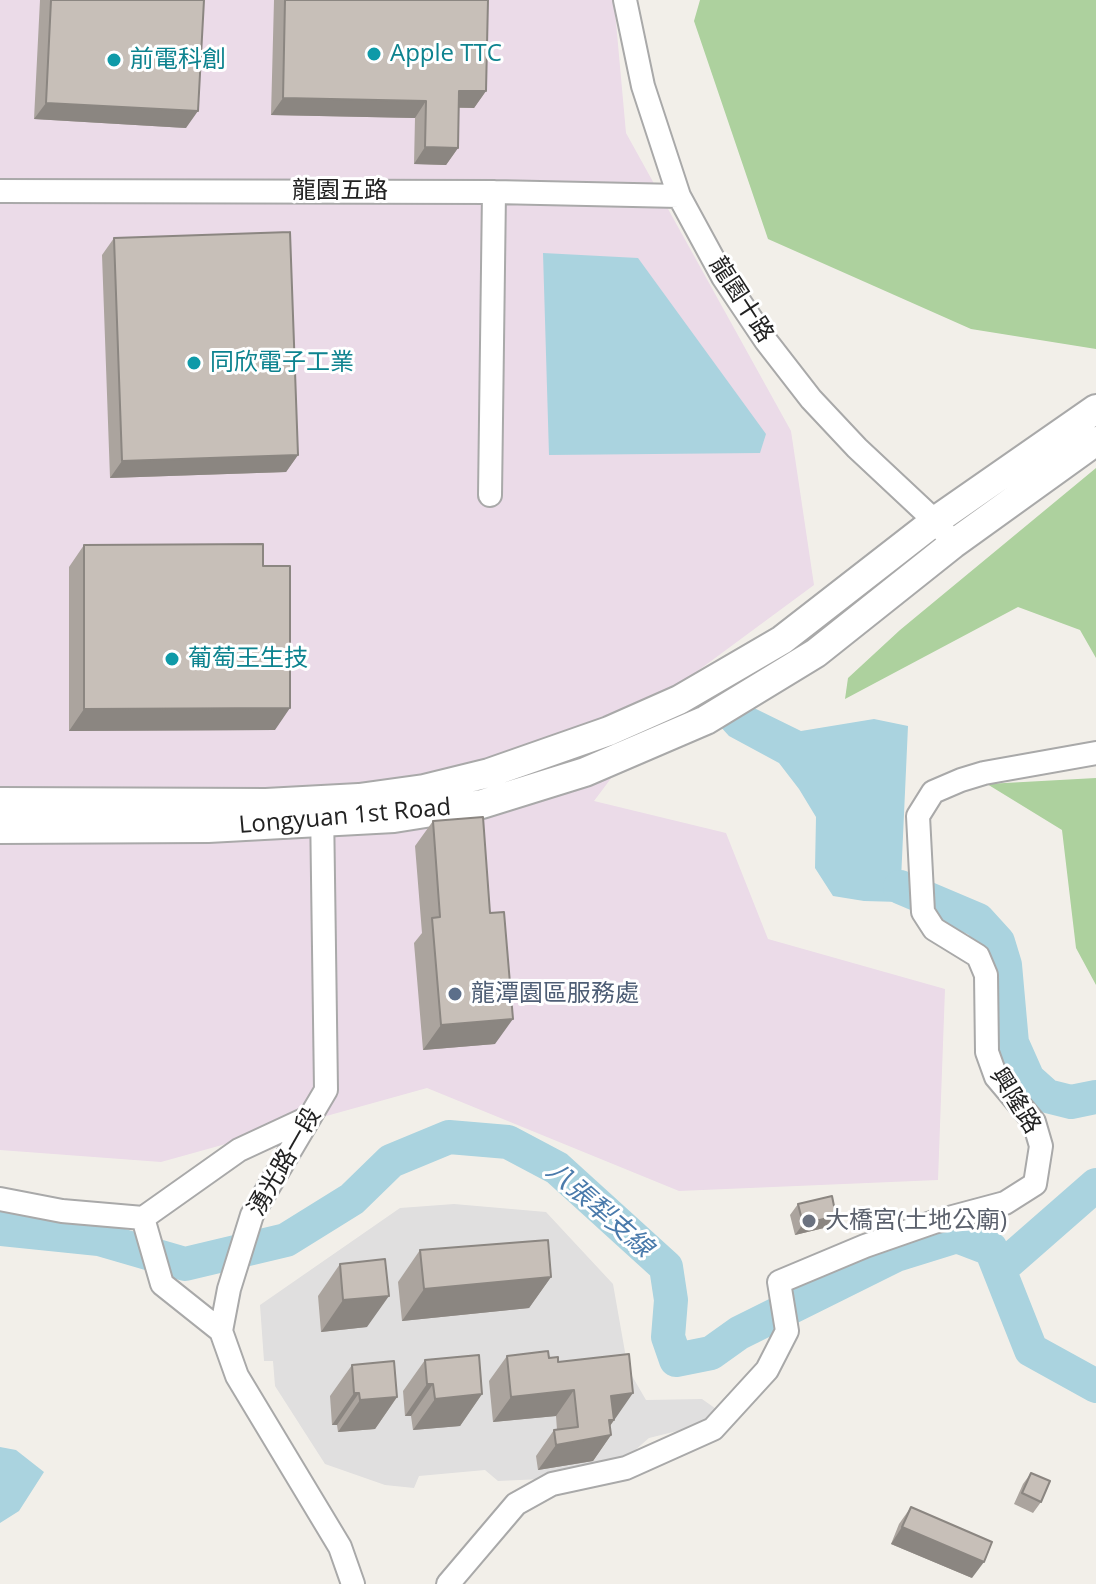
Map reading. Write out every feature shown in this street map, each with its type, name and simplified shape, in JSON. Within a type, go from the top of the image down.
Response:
[{"type":"street","name":"龍園十路","points":[[625,0],[643,86],[679,196],[723,277],[793,376],[857,448],[935,521],[953,544]]},
{"type":"street","name":"龍園五路","points":[[0,191],[494,192],[679,196]]},
{"type":"street","points":[[490,495],[494,192]]},
{"type":"street","name":"Longyuan 1st Road","points":[[0,829],[208,828],[322,812],[359,798],[424,789],[489,773],[609,731],[679,700],[782,640],[935,521],[1096,409]]},
{"type":"street","name":"Longyuan 1st Road","points":[[0,802],[266,803],[322,812],[394,818],[482,804],[585,772],[706,720],[816,653],[953,544],[1096,441]]},
{"type":"street","name":"興隆路","points":[[448,1584],[516,1504],[552,1484],[626,1468],[713,1429],[767,1370],[787,1331],[779,1282],[865,1246],[934,1222],[1005,1203],[1035,1184],[1041,1146],[1034,1122],[996,1077],[987,1052],[986,975],[978,956],[934,929],[923,912],[918,816],[933,792],[984,773],[1096,753]]},
{"type":"street","name":"湧光路一段","points":[[221,1331],[229,1289],[252,1215],[326,1090],[322,812]]},
{"type":"street","points":[[0,1199],[62,1211],[143,1218],[239,1150],[310,1117]]},
{"type":"street","points":[[143,1218],[162,1284],[221,1331],[237,1376],[340,1547],[353,1584]]},
{"type":"shaded area","points":[[0,0],[614,0],[626,133],[791,431],[814,585],[684,681],[594,801],[726,833],[768,939],[945,989],[938,1180],[679,1191],[427,1088],[161,1162],[0,1150]]},
{"type":"shaded area","points":[[454,1204],[546,1212],[613,1284],[628,1369],[646,1400],[702,1399],[719,1411],[701,1425],[649,1438],[619,1464],[564,1478],[498,1481],[485,1470],[419,1476],[414,1488],[385,1485],[325,1464],[275,1386],[273,1361],[264,1361],[260,1305],[400,1208]]},
{"type":"green space","points":[[700,0],[1096,0],[1096,349],[971,329],[768,239],[694,21]]},
{"type":"green space","points":[[1096,468],[1096,658],[1080,630],[1018,607],[845,699],[848,678],[900,630]]},
{"type":"green space","points":[[1096,778],[1096,985],[1076,948],[1062,830],[987,784]]},
{"type":"water","points":[[543,253],[638,258],[766,434],[760,453],[549,455]]},
{"type":"water","points":[[750,706],[801,731],[874,719],[908,726],[900,902],[833,896],[815,868],[816,817],[799,789],[779,763],[729,736],[719,725]]},
{"type":"water","points":[[0,1447],[16,1450],[44,1472],[19,1511],[0,1523]]},
{"type":"building","name":"前電科創","points":[[51,0],[204,0],[198,111],[46,103]]},
{"type":"building","name":"Apple TTC","points":[[285,0],[488,0],[486,91],[459,91],[458,148],[425,147],[426,101],[283,98]]},
{"type":"building","name":"同欣電子工業","points":[[290,232],[298,455],[122,461],[114,238]]},
{"type":"building","name":"葡萄王生技","points":[[263,544],[263,566],[290,566],[290,708],[84,709],[84,545]]},
{"type":"building","points":[[483,817],[490,913],[504,912],[513,1019],[441,1025],[432,918],[440,917],[433,821]]},
{"type":"building","points":[[832,1196],[836,1216],[803,1224],[798,1204]]},
{"type":"building","points":[[548,1240],[551,1277],[424,1289],[420,1250]]},
{"type":"building","points":[[385,1259],[389,1296],[343,1300],[340,1264]]},
{"type":"building","points":[[548,1351],[549,1358],[558,1357],[558,1362],[629,1354],[633,1393],[611,1396],[614,1420],[609,1420],[611,1435],[556,1445],[554,1430],[578,1427],[574,1390],[511,1397],[507,1356]]},
{"type":"building","points":[[479,1355],[482,1394],[435,1399],[433,1384],[427,1384],[425,1360]]},
{"type":"building","points":[[394,1361],[397,1397],[360,1400],[359,1393],[354,1393],[352,1365]]},
{"type":"building","points":[[1031,1473],[1050,1481],[1041,1502],[1022,1493]]},
{"type":"building","points":[[911,1507],[992,1542],[984,1562],[902,1527]]},
{"type":"waterway","points":[[900,887],[978,920],[998,942],[1005,965],[1012,1043],[1028,1079],[1047,1096],[1071,1102],[1096,1097]]},
{"type":"waterway","name":"八張犁支線","points":[[0,1229],[99,1239],[185,1264],[286,1240],[352,1199],[391,1161],[449,1137],[508,1142],[557,1168],[666,1267],[671,1300],[668,1337],[676,1360],[711,1353],[739,1333],[896,1255],[957,1236],[991,1249],[1031,1350],[1096,1386]]},
{"type":"waterway","points":[[1000,1269],[1096,1185]]},
{"type":"place","name":"Apple TTC","points":[[374,54]]},
{"type":"place","name":"前電科創","points":[[114,60]]},
{"type":"place","name":"同欣電子工業","points":[[194,363]]},
{"type":"place","name":"葡萄王生技","points":[[172,659]]},
{"type":"place","name":"龍潭園區服務處","points":[[455,994]]},
{"type":"place","name":"大橋宮(土地公廟)","points":[[809,1221]]}]
